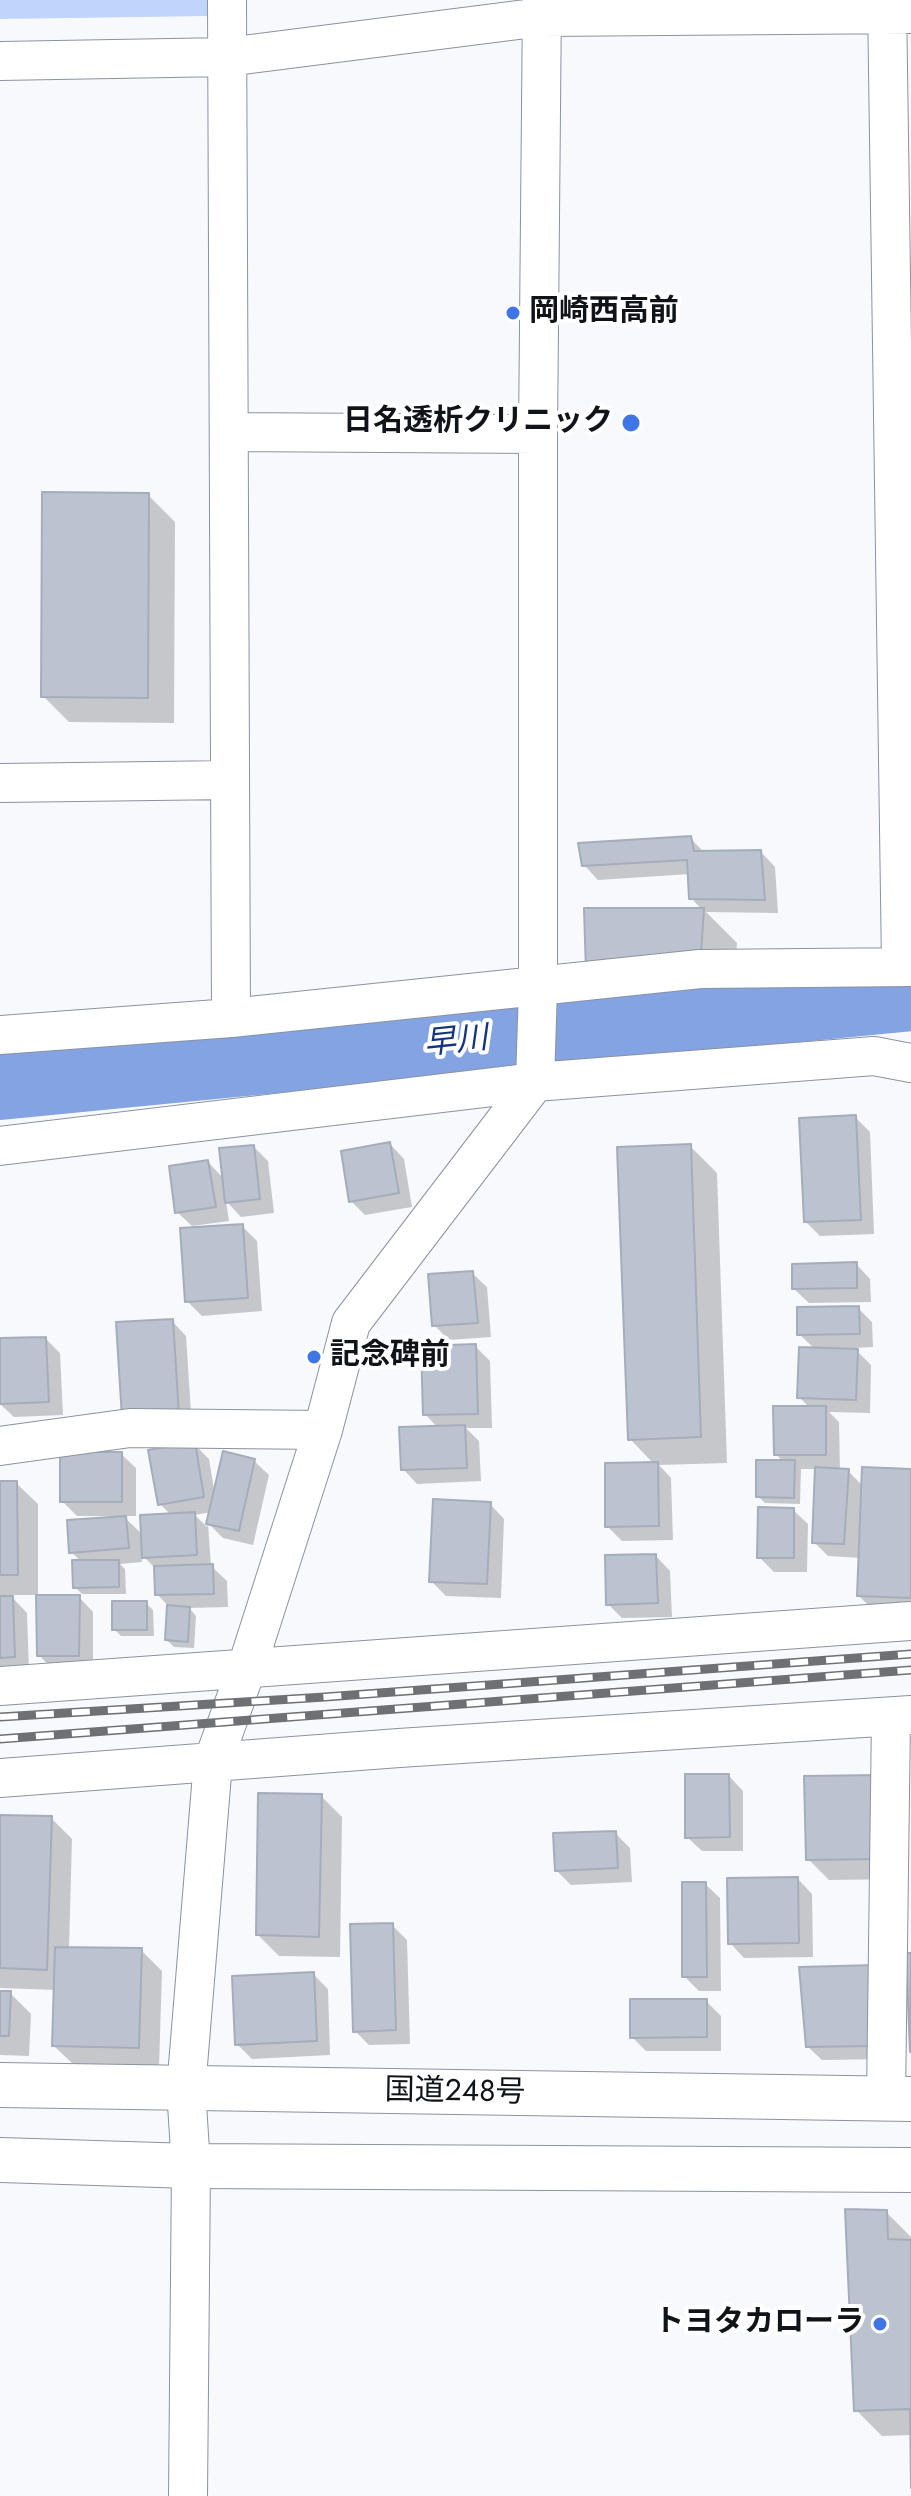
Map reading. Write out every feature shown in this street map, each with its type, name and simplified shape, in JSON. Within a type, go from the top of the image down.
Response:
[{"type":"highway","name":"国道248号","points":[[0,2085],[898,2099]]},
{"type":"highway","points":[[0,2160],[191,2166],[911,2170]]},
{"type":"street","points":[[227,0],[231,1018]]},
{"type":"street","points":[[188,2496],[191,2166],[186,2089],[213,1762],[323,1430],[351,1323],[535,1082],[542,8]]},
{"type":"street","points":[[0,61],[227,57],[542,8],[895,9],[901,317],[906,966],[700,969],[231,1018],[0,1035]]},
{"type":"street","points":[[229,432],[538,434]]},
{"type":"street","points":[[0,783],[230,780]]},
{"type":"street","points":[[0,1146],[535,1082],[874,1056],[911,1063]]},
{"type":"street","points":[[0,1446],[130,1428],[323,1430]]},
{"type":"street","points":[[0,1686],[911,1621]]},
{"type":"street","points":[[0,1778],[901,1716],[898,2099]]},
{"type":"shaded area","points":[[0,0],[210,0],[210,16],[0,19]]},
{"type":"building","points":[[42,492],[149,493],[148,698],[41,697]]},
{"type":"building","points":[[691,836],[694,851],[761,850],[765,900],[689,899],[687,860],[582,866],[578,843]]},
{"type":"building","points":[[584,908],[704,908],[700,969],[586,972]]},
{"type":"building","points":[[856,1115],[861,1220],[804,1222],[799,1118]]},
{"type":"building","points":[[390,1142],[399,1193],[349,1202],[341,1151]]},
{"type":"building","points":[[691,1144],[701,1437],[628,1440],[617,1147]]},
{"type":"building","points":[[254,1145],[260,1199],[225,1203],[219,1148]]},
{"type":"building","points":[[208,1160],[216,1207],[175,1213],[169,1166]]},
{"type":"building","points":[[243,1224],[248,1298],[185,1302],[180,1228]]},
{"type":"building","points":[[857,1262],[857,1288],[792,1289],[792,1264]]},
{"type":"building","points":[[473,1271],[478,1323],[432,1326],[428,1274]]},
{"type":"building","points":[[859,1306],[860,1334],[797,1335],[797,1307]]},
{"type":"building","points":[[173,1319],[179,1415],[122,1418],[116,1322]]},
{"type":"building","points":[[46,1337],[49,1402],[0,1404],[0,1338]]},
{"type":"building","points":[[476,1344],[478,1414],[423,1415],[421,1346]]},
{"type":"building","points":[[799,1347],[858,1349],[856,1400],[797,1398]]},
{"type":"building","points":[[773,1406],[826,1406],[826,1455],[774,1455]]},
{"type":"building","points":[[465,1425],[467,1468],[401,1470],[399,1427]]},
{"type":"building","points":[[195,1442],[204,1497],[158,1505],[148,1450]]},
{"type":"building","points":[[223,1451],[255,1459],[239,1531],[206,1524]]},
{"type":"building","points":[[60,1452],[122,1452],[122,1502],[60,1502]]},
{"type":"building","points":[[756,1460],[795,1460],[794,1498],[756,1497]]},
{"type":"building","points":[[658,1462],[659,1526],[605,1527],[605,1463]]},
{"type":"building","points":[[815,1467],[849,1469],[844,1544],[812,1543]]},
{"type":"building","points":[[862,1467],[911,1469],[911,1598],[857,1596]]},
{"type":"building","points":[[0,1481],[17,1481],[18,1575],[0,1575]]},
{"type":"building","points":[[433,1499],[491,1502],[487,1584],[429,1582]]},
{"type":"building","points":[[758,1507],[794,1508],[794,1558],[757,1558]]},
{"type":"building","points":[[195,1512],[197,1555],[142,1558],[140,1515]]},
{"type":"building","points":[[126,1516],[129,1548],[69,1553],[67,1520]]},
{"type":"building","points":[[656,1554],[658,1603],[606,1605],[605,1555]]},
{"type":"building","points":[[72,1560],[119,1560],[119,1587],[73,1588]]},
{"type":"building","points":[[213,1564],[214,1594],[155,1595],[154,1566]]},
{"type":"building","points":[[36,1595],[80,1595],[79,1656],[37,1656]]},
{"type":"building","points":[[0,1596],[13,1596],[15,1657],[0,1658]]},
{"type":"building","points":[[112,1601],[147,1601],[147,1630],[112,1630]]},
{"type":"building","points":[[167,1605],[190,1607],[188,1642],[165,1640]]},
{"type":"building","points":[[685,1774],[729,1774],[730,1837],[685,1838]]},
{"type":"building","points":[[881,1775],[882,1859],[806,1860],[804,1776]]},
{"type":"building","points":[[258,1793],[322,1794],[319,1937],[256,1935]]},
{"type":"building","points":[[0,1815],[52,1816],[47,1970],[0,1968]]},
{"type":"building","points":[[616,1831],[618,1868],[555,1871],[553,1833]]},
{"type":"building","points":[[798,1877],[799,1943],[728,1944],[727,1878]]},
{"type":"building","points":[[682,1882],[706,1882],[707,1977],[682,1977]]},
{"type":"building","points":[[393,1923],[396,2030],[353,2032],[350,1924]]},
{"type":"building","points":[[55,1947],[142,1948],[139,2048],[52,2046]]},
{"type":"building","points":[[906,1953],[911,1953],[910,2052]]},
{"type":"building","points":[[877,1965],[873,2046],[806,2047],[799,1967]]},
{"type":"building","points":[[314,1972],[317,2041],[235,2045],[232,1976]]},
{"type":"building","points":[[0,1991],[11,1991],[9,2036],[0,2036]]},
{"type":"building","points":[[630,1999],[707,1999],[707,2037],[630,2038]]},
{"type":"building","name":"トヨタカローラ","points":[[845,2209],[887,2210],[888,2239],[911,2240],[911,2488],[910,2409],[854,2411]]},
{"type":"waterway","name":"早川","points":[[0,1087],[911,998]]},
{"type":"railway","points":[[0,1717],[325,1697],[911,1654]]},
{"type":"railway","points":[[0,1739],[911,1670]]},
{"type":"place","name":"岡崎西高前","points":[[513,313]]},
{"type":"place","name":"日名透析クリニック","points":[[631,423]]},
{"type":"place","name":"記念碑前","points":[[314,1357]]},
{"type":"place","name":"トヨタカローラ","points":[[880,2324]]}]
